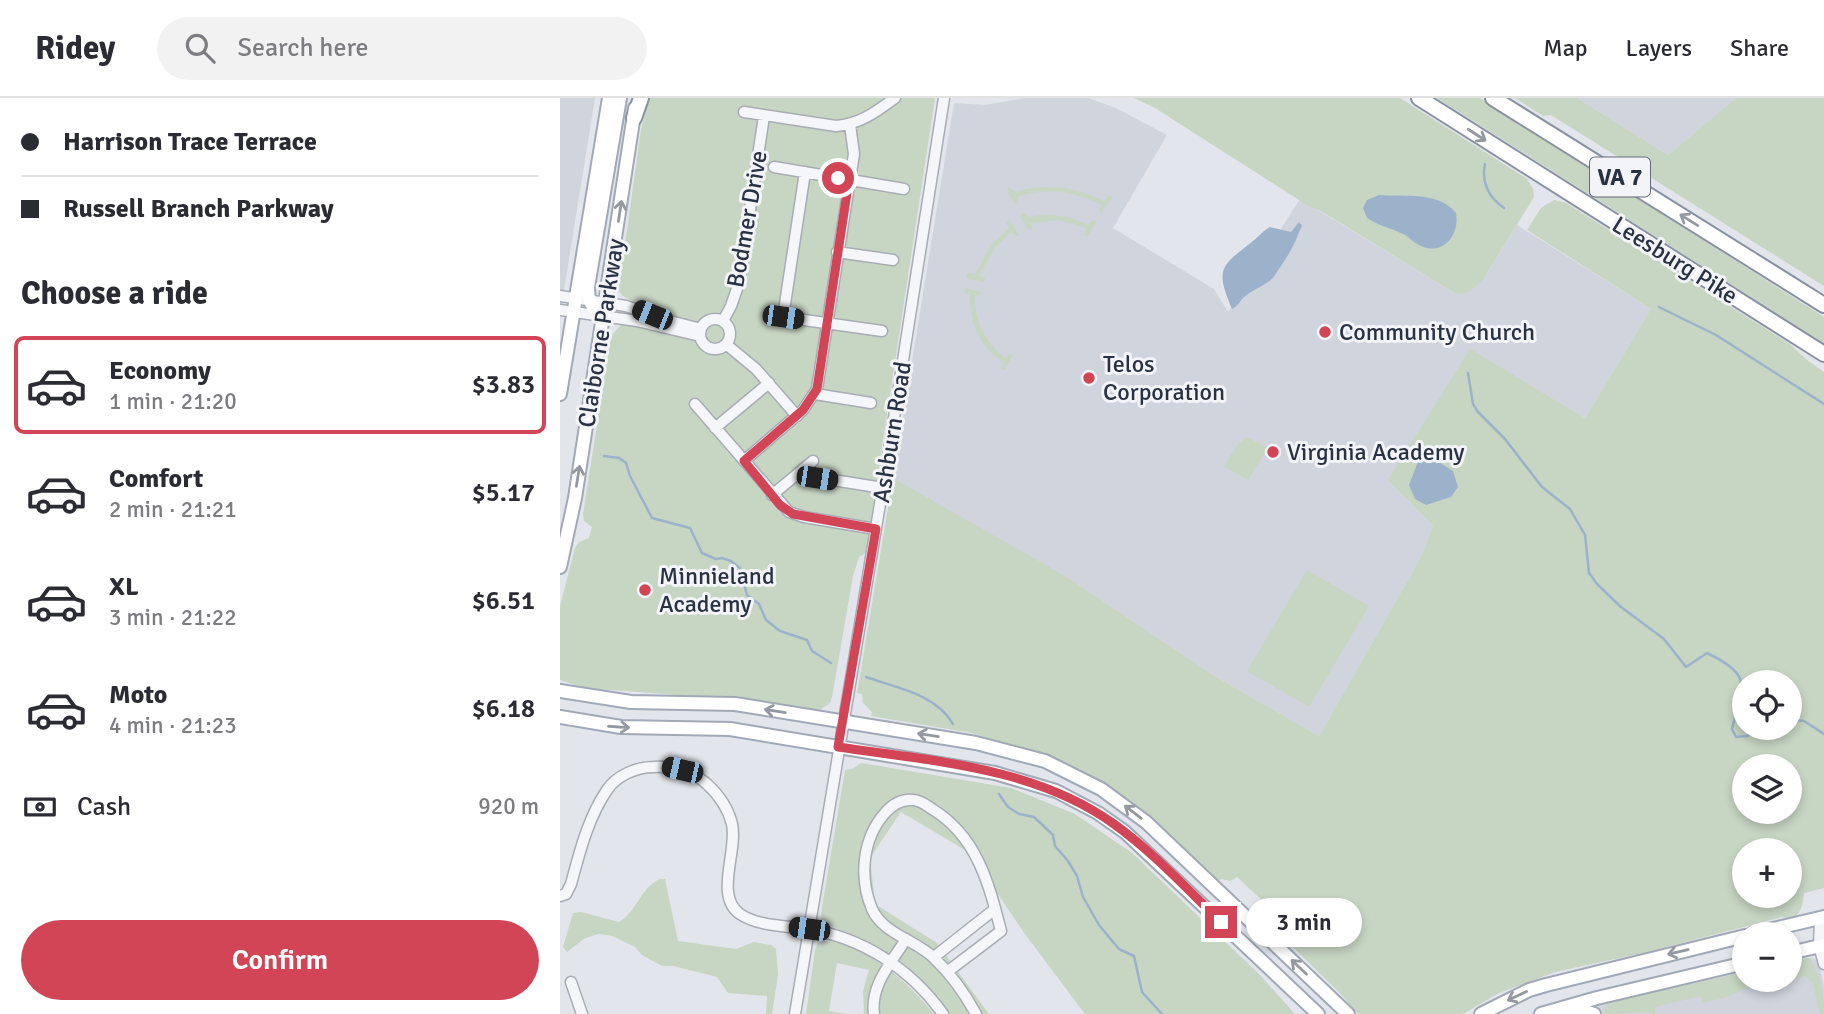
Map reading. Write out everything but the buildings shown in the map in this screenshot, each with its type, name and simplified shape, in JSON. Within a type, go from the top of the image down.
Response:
[{"type":"highway","points":[[634,118],[639,98]]},
{"type":"highway","name":"Leesburg Pike","points":[[1419,98],[1824,354]]},
{"type":"highway","name":"Leesburg Pike","points":[[1493,98],[1824,305]]},
{"type":"highway","points":[[1747,256],[1824,296]]},
{"type":"highway","points":[[1767,319],[1824,362]]},
{"type":"main road","name":"Claiborne Parkway","points":[[560,394],[566,311],[574,298],[609,98]]},
{"type":"main road","points":[[605,309],[593,308],[588,300],[588,286],[620,98]]},
{"type":"main road","name":"Claiborne Parkway","points":[[560,567],[575,498],[634,118]]},
{"type":"main road","points":[[560,691],[631,702],[735,704],[975,743],[1045,761],[1089,782],[1146,822],[1348,1014]]},
{"type":"main road","points":[[560,717],[621,727],[730,729],[1015,777],[1056,791],[1125,832],[1318,1014]]},
{"type":"main road","points":[[1802,925],[1823,921]]},
{"type":"main road","points":[[1481,1014],[1529,990],[1732,939]]},
{"type":"main road","points":[[1802,950],[1822,945]]},
{"type":"main road","points":[[1541,1014],[1612,994],[1732,966]]},
{"type":"main road","points":[[1601,1014],[1603,1004],[1612,994]]},
{"type":"main road","points":[[1556,1014],[1582,1010],[1594,1014]]},
{"type":"street","points":[[744,112],[836,126],[849,125],[869,117],[895,98]]},
{"type":"street","name":"Ashburn Road","points":[[795,1014],[883,488],[944,98]]},
{"type":"street","name":"Bodmer Drive","points":[[723,321],[739,283],[764,116]]},
{"type":"street","points":[[744,461],[797,416],[815,394],[854,154],[849,125]]},
{"type":"street","points":[[774,167],[904,189]]},
{"type":"street","points":[[783,317],[805,172]]},
{"type":"street","points":[[837,252],[893,260]]},
{"type":"street","points":[[560,296],[588,300]]},
{"type":"street","points":[[566,311],[605,309],[637,321],[701,333]]},
{"type":"street","points":[[769,315],[882,331]]},
{"type":"street","points":[[708,321],[723,321],[731,333],[727,345],[719,349],[705,346],[701,333],[708,321]]},
{"type":"street","points":[[727,345],[769,383],[797,416]]},
{"type":"street","points":[[715,428],[769,383]]},
{"type":"street","points":[[815,394],[871,402]]},
{"type":"street","points":[[695,404],[784,508],[798,516],[876,529]]},
{"type":"street","points":[[772,495],[813,461]]},
{"type":"street","points":[[803,469],[814,477],[883,488]]},
{"type":"street","points":[[560,897],[566,894],[571,884],[595,808],[609,786],[628,772],[648,767],[667,767],[701,779],[725,804],[732,824],[733,840],[727,896],[732,908],[743,917],[846,938],[876,952],[923,989],[943,1014]]},
{"type":"street","points":[[947,972],[1001,931],[995,909],[981,864],[962,835],[938,812],[922,802],[912,800],[896,803],[882,816],[866,850],[864,868],[873,911],[879,920],[933,957],[947,972],[976,1014]]},
{"type":"street","points":[[933,957],[995,909]]},
{"type":"street","points":[[1823,921],[1824,964]]},
{"type":"street","points":[[874,1014],[874,993],[906,939]]},
{"type":"street","points":[[571,982],[582,1014]]},
{"type":"shaded area","points":[[560,98],[595,98],[560,315]]},
{"type":"shaded area","points":[[1025,98],[1088,98],[1116,108],[1167,135],[1113,228],[1214,289],[1228,312],[1300,199],[1456,294],[1484,278],[1517,225],[1651,309],[1585,418],[1470,350],[1433,525],[1421,557],[1319,736],[1211,674],[893,478],[954,103],[985,105]]},
{"type":"shaded area","points":[[1577,98],[1736,98],[1668,155]]},
{"type":"shaded area","points":[[1802,959],[1815,959],[1819,965],[1824,986],[1824,1014],[1574,1014],[1620,1000],[1732,975],[1732,992],[1802,992]]},
{"type":"green space","points":[[649,98],[935,98],[866,553],[859,557],[853,576],[832,697],[830,703],[820,710],[720,698],[585,688],[560,680],[560,606],[575,548],[579,542],[589,538],[592,527],[584,521],[583,514],[611,336],[621,325],[632,323],[635,302],[621,294],[616,280],[626,237],[641,130]]},
{"type":"green space","points":[[1134,98],[1400,98],[1527,179],[1534,197],[1484,278],[1468,292],[1456,294],[1321,211],[1310,207],[1155,108]]},
{"type":"green space","points":[[1437,98],[1480,98],[1824,317],[1824,343]]},
{"type":"green space","points":[[1515,98],[1577,98],[1668,155],[1736,98],[1824,98],[1824,286],[1551,115],[1543,116]]},
{"type":"green space","points":[[1009,187],[1015,192],[1038,187],[1060,188],[1082,192],[1104,201],[1108,195],[1112,198],[1101,213],[1099,210],[1102,205],[1060,192],[1028,194],[1017,197],[1018,202],[1015,204],[1007,192]]},
{"type":"green space","points":[[1554,200],[1566,203],[1790,344],[1824,372],[1824,888],[1804,893],[1802,906],[1802,838],[1732,838],[1732,908],[1801,908],[1796,915],[1763,922],[1732,922],[1732,930],[1555,972],[1499,993],[1463,1014],[1358,1014],[1265,920],[1265,903],[1237,877],[1231,881],[1221,879],[1217,882],[1140,810],[1092,777],[1062,763],[972,733],[871,716],[872,712],[863,703],[862,694],[857,693],[893,478],[1065,576],[1211,674],[1319,736],[1421,557],[1433,525],[1388,480],[1470,349],[1585,418],[1651,309],[1527,230],[1541,208]]},
{"type":"green space","points":[[1023,212],[1029,217],[1052,215],[1088,225],[1093,220],[1096,222],[1087,237],[1084,235],[1086,228],[1059,220],[1031,223],[1032,229],[1028,230],[1020,216]]},
{"type":"green space","points":[[1009,219],[1019,235],[1011,232],[994,249],[979,275],[985,278],[984,282],[966,278],[968,273],[975,274],[991,245],[1009,228],[1006,223]]},
{"type":"green space","points":[[966,288],[982,293],[975,296],[975,305],[986,338],[1005,358],[1009,353],[1013,355],[1004,370],[1000,368],[1003,362],[988,349],[974,325],[970,295],[964,292]]},
{"type":"green space","points":[[1247,437],[1268,448],[1248,480],[1224,466],[1237,445]]},
{"type":"green space","points":[[1307,570],[1369,606],[1309,707],[1247,671]]},
{"type":"green space","points":[[861,763],[1011,788],[1075,814],[1132,853],[1259,974],[1295,1014],[1085,1014],[1025,934],[970,853],[901,812],[870,858],[875,904],[937,943],[989,1014],[950,1014],[923,982],[902,964],[867,941],[822,920],[845,770]]},
{"type":"green space","points":[[660,879],[665,879],[678,941],[736,949],[754,942],[771,945],[776,949],[778,975],[772,1014],[766,1014],[767,996],[728,993],[717,977],[673,966],[662,966],[642,955],[635,947],[612,936],[599,934],[585,938],[567,952],[563,947],[573,913],[581,912],[619,922],[648,888]]},
{"type":"green space","points":[[818,943],[839,943],[870,956],[899,978],[934,1014],[864,1014],[863,991],[869,970],[837,963],[829,1011],[847,1014],[806,1014],[815,950]]},
{"type":"green space","points":[[1802,959],[1813,959],[1811,961],[1820,979],[1823,993],[1824,1014],[1820,1014],[1813,983],[1802,977]]},
{"type":"green space","points":[[1732,975],[1732,992],[1738,992],[1703,1003],[1700,996],[1655,1007],[1655,1014],[1604,1014],[1606,1005],[1613,1000]]},
{"type":"water","points":[[1379,195],[1431,198],[1449,206],[1456,213],[1457,221],[1452,236],[1443,246],[1429,248],[1372,221],[1367,218],[1363,208],[1367,200]]},
{"type":"water","points":[[1299,222],[1302,226],[1296,241],[1275,275],[1232,309],[1223,284],[1224,269],[1228,262],[1270,227],[1291,232]]},
{"type":"water","points":[[1426,454],[1453,471],[1458,487],[1451,497],[1426,505],[1415,499],[1409,485],[1419,459]]},
{"type":"waterway","points":[[1485,164],[1487,189],[1504,208]]},
{"type":"waterway","points":[[1659,307],[1716,335],[1824,404]]},
{"type":"waterway","points":[[1468,373],[1473,404],[1478,412],[1505,439],[1542,487],[1570,509],[1585,535],[1589,573],[1597,584],[1621,607],[1664,639],[1686,667],[1707,653],[1734,670]]},
{"type":"waterway","points":[[604,456],[619,458],[626,463],[652,518],[690,528],[702,553],[731,561],[740,568],[747,595],[759,604],[766,620],[780,631],[807,640],[812,651],[831,663]]},
{"type":"waterway","points":[[866,677],[915,693],[937,706],[953,724]]},
{"type":"waterway","points":[[1802,721],[1824,734]]},
{"type":"waterway","points":[[999,794],[1008,807],[1019,814],[1034,817],[1053,835],[1055,846],[1077,876],[1083,897],[1099,925],[1119,949],[1134,956],[1142,992],[1162,1014]]},
{"type":"place","name":"Community Church","points":[[1325,332]]},
{"type":"place","name":"Telos Corporation","points":[[1089,378]]},
{"type":"place","name":"Virginia Academy","points":[[1273,452]]},
{"type":"place","name":"Minnieland Academy","points":[[645,590]]},
{"type":"route","points":[[838,178],[849,180],[817,389],[803,410],[744,461],[780,505],[789,512],[876,529],[838,747],[1015,777],[1056,791],[1098,813],[1125,832],[1221,922]]}]
